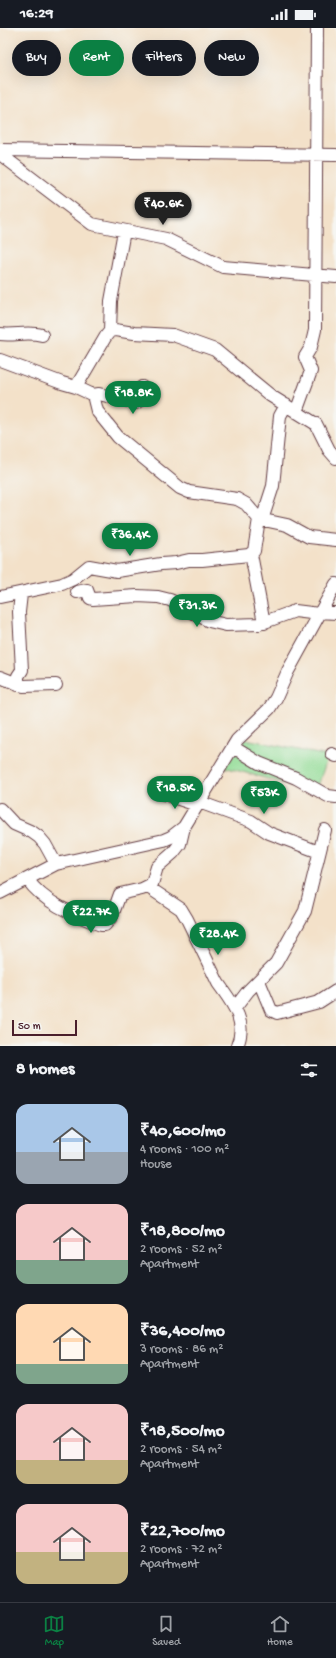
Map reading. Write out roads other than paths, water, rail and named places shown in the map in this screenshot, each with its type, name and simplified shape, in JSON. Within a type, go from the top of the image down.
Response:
[{"type":"street","points":[[264,622],[251,554],[254,551],[261,520],[274,486],[280,416],[291,408],[312,371],[305,357],[311,347],[314,330],[317,155],[317,28]]},
{"type":"street","points":[[0,150],[336,155]]},
{"type":"street","points":[[0,154],[92,224],[166,239],[223,267],[336,277]]},
{"type":"street","points":[[110,332],[111,301],[124,231]]},
{"type":"street","points":[[76,387],[106,336],[110,332],[115,330],[134,333],[174,335],[210,348],[271,396],[316,424],[329,450],[336,458]]},
{"type":"street","points":[[0,334],[10,335],[31,332],[42,335]]},
{"type":"street","points":[[0,360],[76,387],[93,395],[99,394],[136,403],[140,400],[142,387]]},
{"type":"street","points":[[93,395],[97,411],[118,437],[180,488],[189,492],[237,499],[246,504],[261,520],[287,525],[309,537],[336,540]]},
{"type":"street","points":[[0,597],[21,594],[62,584],[73,579],[89,566],[117,571],[189,560],[202,560],[251,554]]},
{"type":"street","points":[[152,883],[157,867],[173,854],[180,844],[184,827],[233,746],[269,708],[276,698],[288,671],[336,584]]},
{"type":"street","points":[[77,592],[87,590],[90,598],[93,599],[137,596],[165,598],[208,621],[220,624],[253,625],[295,611],[336,613]]},
{"type":"street","points":[[18,685],[18,676],[22,670],[19,612],[21,594]]},
{"type":"street","points":[[0,677],[18,685],[33,687],[56,685]]},
{"type":"street","points":[[233,746],[259,764],[296,778],[328,796],[336,797]]},
{"type":"street","points":[[161,793],[198,803],[251,821],[269,833],[319,852]]},
{"type":"street","points":[[0,809],[14,824],[32,832],[39,837],[45,844],[56,864]]},
{"type":"street","points":[[0,893],[56,864],[164,840],[172,837],[184,827]]},
{"type":"street","points":[[235,1008],[246,994],[276,963],[305,911],[325,830]]},
{"type":"street","points":[[27,879],[34,889],[62,909],[101,925],[107,924],[120,894],[152,883]]},
{"type":"street","points":[[152,883],[184,914],[218,983],[235,1008],[242,1026],[238,1046]]},
{"type":"street","points":[[259,980],[271,1010],[277,1013],[319,1002],[336,991]]}]
